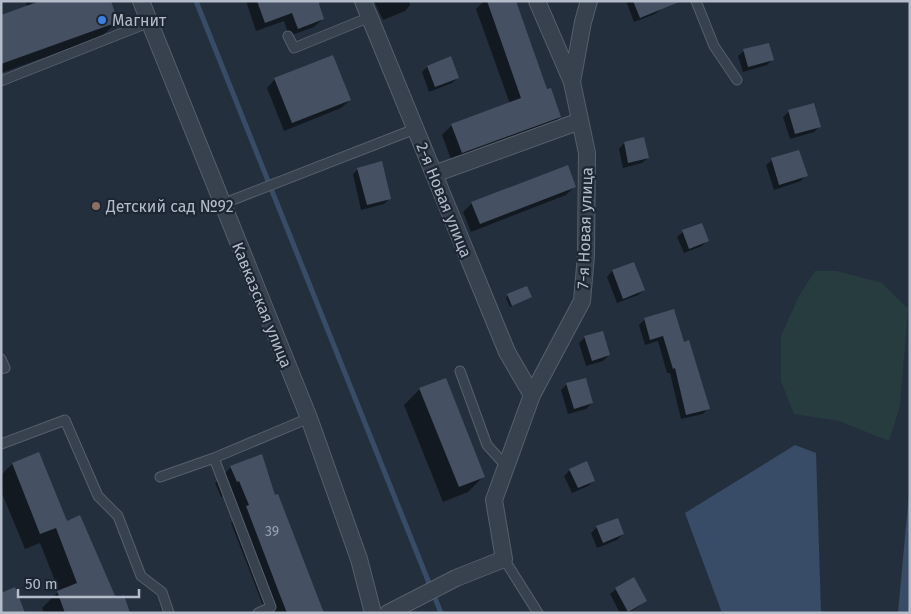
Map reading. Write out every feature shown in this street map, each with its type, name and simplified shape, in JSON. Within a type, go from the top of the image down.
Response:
[{"type":"street","name":"Кавказская улица","points":[[141,1],[309,418],[359,559],[373,613]]},
{"type":"street","name":"2-я Новая улица","points":[[363,1],[507,352],[532,395]]},
{"type":"street","points":[[537,1],[572,82]]},
{"type":"street","name":"7-я Новая улица","points":[[504,559],[494,500],[532,395],[582,300],[586,255],[587,153],[572,82],[582,22],[589,1]]},
{"type":"street","points":[[434,174],[580,120]]},
{"type":"street","points":[[388,613],[456,578],[504,559]]},
{"type":"lane","points":[[696,1],[714,46],[737,80]]},
{"type":"lane","points":[[288,36],[294,48],[370,17]]},
{"type":"lane","points":[[1,82],[150,22]]},
{"type":"lane","points":[[222,204],[415,130]]},
{"type":"lane","points":[[1,359],[5,368],[1,369]]},
{"type":"lane","points":[[460,371],[487,445],[506,466]]},
{"type":"lane","points":[[160,477],[214,458],[309,418]]},
{"type":"lane","points":[[1,444],[65,420],[98,496],[118,516],[141,576],[162,592],[169,613]]},
{"type":"lane","points":[[214,458],[271,607],[258,613]]},
{"type":"lane","points":[[504,559],[538,613]]},
{"type":"green space","points":[[815,271],[837,271],[882,283],[908,309],[900,406],[889,441],[839,421],[794,414],[781,381],[781,336],[799,296]]},
{"type":"water","points":[[795,445],[816,453],[821,613],[722,613],[685,513]]},
{"type":"water","points":[[910,483],[910,613],[898,613]]},
{"type":"building","points":[[40,1],[111,1],[118,22],[1,64],[1,15]]},
{"type":"building","points":[[257,1],[320,1],[319,4],[324,19],[298,29],[292,13],[265,23]]},
{"type":"building","points":[[487,1],[516,1],[547,89],[551,88],[561,117],[462,153],[451,124],[521,98]]},
{"type":"building","points":[[633,1],[679,1],[679,2],[640,18]]},
{"type":"building","points":[[769,43],[774,60],[748,67],[743,49]]},
{"type":"building","points":[[333,55],[351,100],[292,123],[274,78]]},
{"type":"building","points":[[451,56],[459,78],[435,87],[427,66]]},
{"type":"building","points":[[814,103],[821,127],[795,134],[788,110]]},
{"type":"building","points":[[644,137],[649,158],[628,163],[624,142]]},
{"type":"building","points":[[799,150],[808,176],[779,185],[771,158]]},
{"type":"building","points":[[382,161],[391,199],[367,205],[357,168]]},
{"type":"building","points":[[568,165],[576,187],[480,224],[471,202]]},
{"type":"building","points":[[702,223],[709,241],[689,249],[682,230]]},
{"type":"building","points":[[634,262],[645,290],[623,299],[612,270]]},
{"type":"building","points":[[527,286],[532,297],[512,306],[507,294]]},
{"type":"building","points":[[674,309],[684,342],[689,340],[710,409],[686,415],[675,368],[673,369],[663,336],[650,340],[644,318]]},
{"type":"building","points":[[603,331],[610,355],[592,361],[584,336]]},
{"type":"building","points":[[446,378],[485,477],[459,487],[419,388]]},
{"type":"building","points":[[586,378],[593,403],[574,409],[566,383]]},
{"type":"building","points":[[39,452],[67,521],[80,515],[116,598],[124,595],[130,613],[65,613],[57,591],[77,583],[56,528],[40,534],[12,463]]},
{"type":"building","points":[[262,454],[275,495],[278,494],[324,613],[287,613],[278,590],[246,506],[249,505],[239,481],[237,482],[230,466]]},
{"type":"building","points":[[587,461],[595,481],[578,488],[569,469]]},
{"type":"building","points":[[618,518],[624,534],[603,543],[596,526]]},
{"type":"building","points":[[634,577],[647,601],[628,612],[615,588]]},
{"type":"building","points":[[15,587],[25,613],[1,613],[1,593]]},
{"type":"waterway","points":[[196,1],[441,613]]},
{"type":"place","name":"Магнит","points":[[102,20]]},
{"type":"place","name":"Детский сад №92","points":[[96,206]]}]
